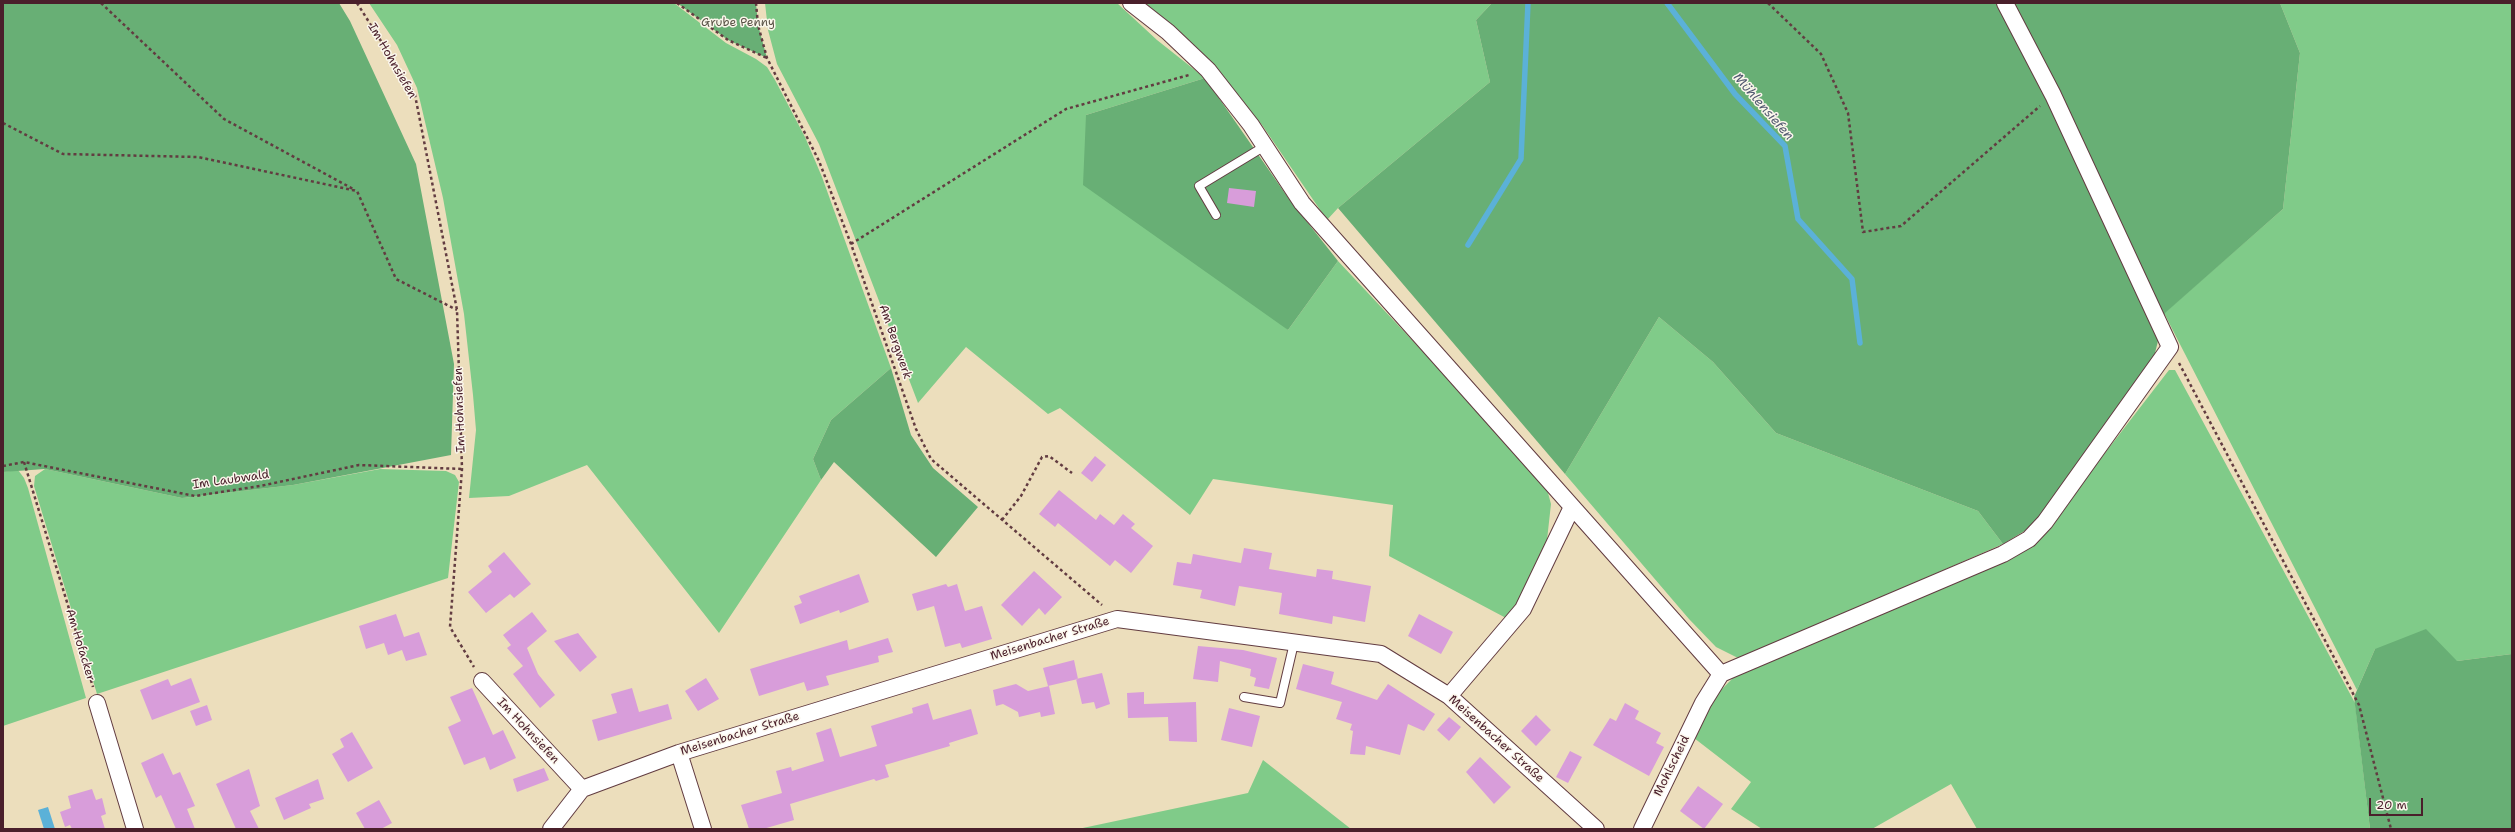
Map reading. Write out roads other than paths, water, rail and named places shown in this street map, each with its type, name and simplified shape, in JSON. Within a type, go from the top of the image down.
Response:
[{"type":"street","points":[[1131,3],[1168,32],[1208,70],[1265,146],[1302,203],[1721,674],[2003,554],[2029,539],[2045,522],[2170,347],[2053,95],[2005,3]]},
{"type":"street","points":[[1449,696],[1523,609],[1572,507]]},
{"type":"street","name":"Meisenbacher Straße","points":[[582,789],[679,753],[1117,619],[1381,654],[1449,696],[1596,829]]},
{"type":"street","name":"Mohlscheid","points":[[1642,829],[1703,703],[1721,674]]},
{"type":"street","name":"Im Hohnsiefen","points":[[482,681],[582,789]]},
{"type":"street","points":[[98,703],[135,829]]},
{"type":"street","points":[[679,753],[704,829]]},
{"type":"street","points":[[551,829],[582,789]]},
{"type":"lane","points":[[1216,215],[1199,186],[1265,146]]},
{"type":"lane","points":[[1244,697],[1280,703],[1294,643]]},
{"type":"water","points":[[48,807],[55,829],[44,829],[38,810]]},
{"type":"waterway","points":[[1468,245],[1521,159],[1528,3]]},
{"type":"waterway","name":"Mühlensiefen","points":[[1667,3],[1735,94],[1785,146],[1798,219],[1852,279],[1860,343]]},
{"type":"park label","name":"Grube Penny","points":[[738,23]]}]
